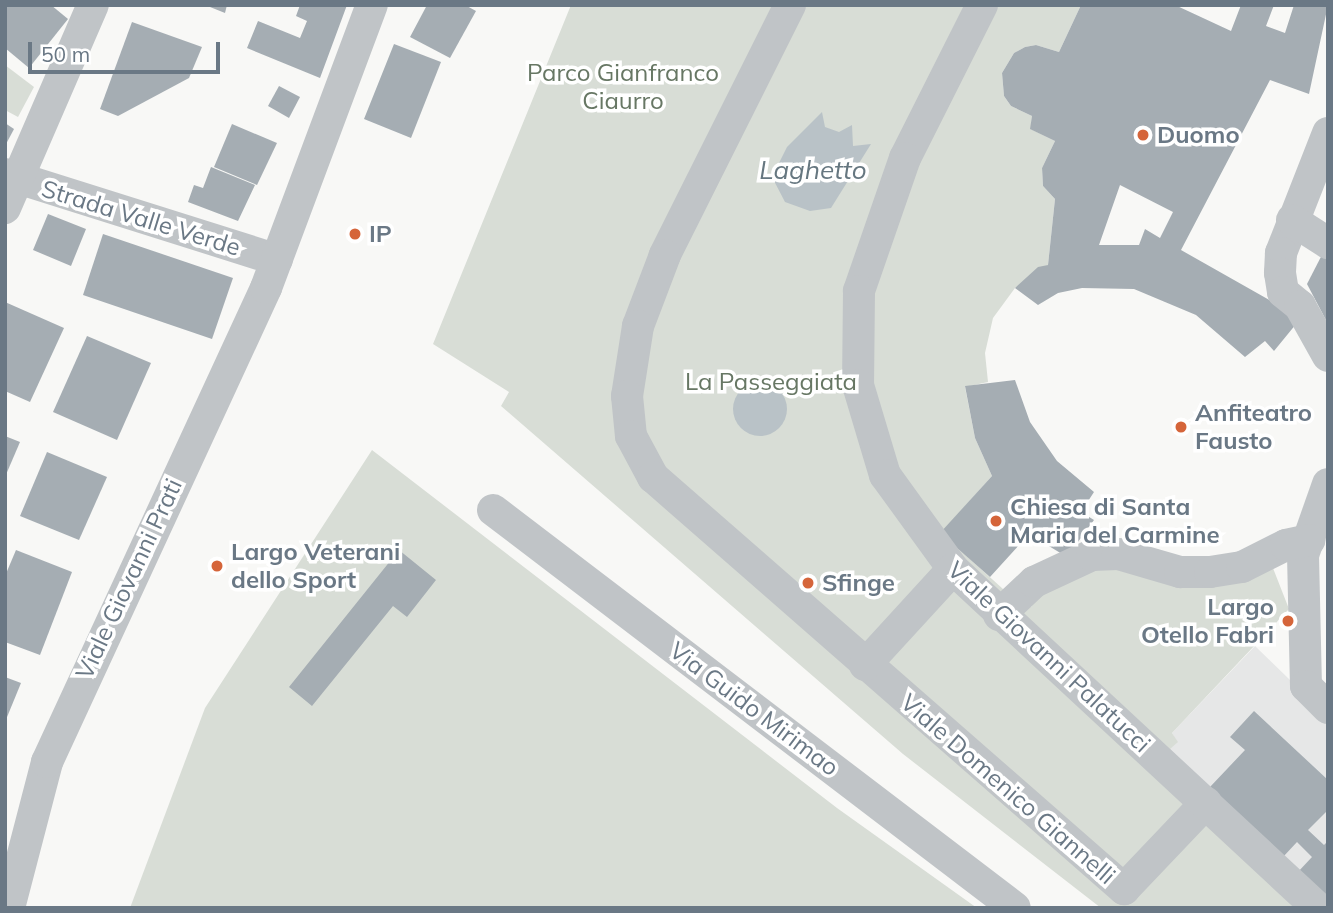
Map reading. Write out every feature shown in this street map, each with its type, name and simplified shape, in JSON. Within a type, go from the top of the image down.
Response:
[{"type":"street","points":[[5,208],[12,177],[93,5]]},
{"type":"street","name":"Viale Giovanni Prati","points":[[10,902],[39,785],[75,694],[277,260],[373,5]]},
{"type":"street","name":"Viale Domenico Giannelli","points":[[790,5],[665,254],[638,326],[626,396],[631,436],[653,477],[1134,899],[1206,803]]},
{"type":"street","name":"Viale Giovanni Palatucci","points":[[982,5],[905,158],[859,291],[859,385],[885,475],[953,569],[999,615],[1318,908]]},
{"type":"street","points":[[1328,133],[1292,220],[1281,253],[1280,273],[1283,292],[1300,306],[1328,356]]},
{"type":"street","name":"Strada Valle Verde","points":[[12,177],[277,260]]},
{"type":"street","points":[[1292,220],[1328,243]]},
{"type":"street","points":[[1328,484],[1316,530],[1303,555],[1306,686],[1328,708]]},
{"type":"street","name":"Via Guido Mirimao","points":[[493,510],[1015,908]]},
{"type":"street","points":[[999,615],[1034,582],[1092,555],[1118,554],[1180,572],[1210,572],[1242,568],[1316,530]]},
{"type":"street","points":[[865,665],[953,569]]},
{"type":"shaded area","points":[[1255,646],[1328,717],[1328,903],[1169,749],[1177,742],[1172,733]]},
{"type":"green space","name":"La Passeggiata","points":[[571,5],[1081,5],[1059,52],[1036,45],[1025,47],[1014,53],[1002,73],[1004,96],[1011,106],[1032,116],[1031,129],[1055,141],[1042,168],[1043,186],[1055,199],[1048,265],[1015,288],[993,318],[985,353],[988,382],[965,387],[975,438],[992,476],[941,533],[1003,589],[1020,586],[1032,595],[1031,607],[1043,588],[1073,571],[1271,563],[1289,609],[1172,733],[1178,742],[1170,749],[1328,908],[1101,908],[903,754],[501,406],[509,392],[433,344]]},
{"type":"green space","points":[[5,65],[34,87],[18,117],[5,110]]},
{"type":"green space","points":[[372,450],[837,808],[977,908],[130,908],[205,708]]},
{"type":"water","name":"Laghetto","points":[[822,112],[825,127],[839,132],[852,125],[853,146],[871,144],[831,208],[810,211],[785,202],[772,177],[787,147]]},
{"type":"water","points":[[760,382],[779,390],[787,409],[779,428],[760,436],[741,428],[733,409],[741,390]]},
{"type":"building","points":[[5,5],[51,5],[68,19],[29,68],[5,48]]},
{"type":"building","points":[[205,5],[227,5],[225,13]]},
{"type":"building","points":[[300,5],[347,5],[320,78],[247,48],[258,21],[300,38],[307,21],[296,16]]},
{"type":"building","points":[[427,5],[465,5],[476,11],[450,58],[410,37]]},
{"type":"building","points":[[1081,5],[1175,5],[1231,31],[1241,5],[1274,5],[1266,26],[1285,33],[1294,5],[1328,5],[1309,94],[1270,80],[1181,250],[1301,318],[1274,351],[1265,341],[1245,357],[1196,315],[1134,289],[1082,288],[1058,293],[1038,305],[1015,288],[1038,267],[1048,265],[1055,199],[1043,186],[1042,168],[1055,141],[1030,129],[1032,116],[1011,106],[1004,96],[1002,73],[1014,53],[1025,47],[1036,45],[1059,52]],"holes":[[[1120,185],[1173,212],[1160,238],[1145,229],[1139,245],[1099,245]]]},
{"type":"building","points":[[132,22],[202,47],[189,78],[118,116],[100,109]]},
{"type":"building","points":[[394,44],[441,62],[411,138],[364,119]]},
{"type":"building","points":[[279,86],[300,97],[289,118],[268,106]]},
{"type":"building","points":[[5,123],[14,129],[5,146]]},
{"type":"building","points":[[232,124],[277,143],[257,185],[214,167]]},
{"type":"building","points":[[211,167],[255,185],[238,221],[188,202],[194,185],[203,188]]},
{"type":"building","points":[[48,214],[86,229],[71,266],[33,250]]},
{"type":"building","points":[[103,234],[233,278],[212,339],[83,295]]},
{"type":"building","points":[[1326,247],[1328,248],[1328,324],[1307,284]]},
{"type":"building","points":[[5,302],[64,328],[30,402],[5,391]]},
{"type":"building","points":[[87,336],[151,363],[117,440],[53,412]]},
{"type":"building","points":[[1015,380],[1030,422],[1057,461],[1094,492],[1081,512],[1094,520],[1067,557],[1029,534],[990,577],[940,533],[992,476],[975,438],[965,386]]},
{"type":"building","points":[[5,436],[20,442],[5,477]]},
{"type":"building","points":[[47,452],[107,477],[79,540],[20,516]]},
{"type":"building","points":[[16,550],[72,572],[40,655],[5,642],[5,576]]},
{"type":"building","points":[[399,550],[436,580],[407,617],[393,606],[312,706],[289,687]]},
{"type":"building","points":[[5,677],[21,683],[5,722]]},
{"type":"building","points":[[1254,711],[1328,780],[1328,810],[1308,830],[1324,845],[1328,841],[1328,903],[1297,873],[1312,857],[1297,842],[1283,857],[1210,787],[1245,750],[1230,737]]},
{"type":"place","name":"Duomo","points":[[1143,135]]},
{"type":"place","name":"IP","points":[[355,234]]},
{"type":"place","name":"Anfiteatro Fausto","points":[[1181,427]]},
{"type":"place","name":"Chiesa di Santa Maria del Carmine","points":[[996,521]]},
{"type":"place","name":"Largo Veterani dello Sport","points":[[217,566]]},
{"type":"place","name":"Sfinge","points":[[808,583]]},
{"type":"place","name":"Largo Otello Fabri","points":[[1288,621]]},
{"type":"park label","name":"Parco Gianfranco Ciaurro","points":[[623,87]]}]
